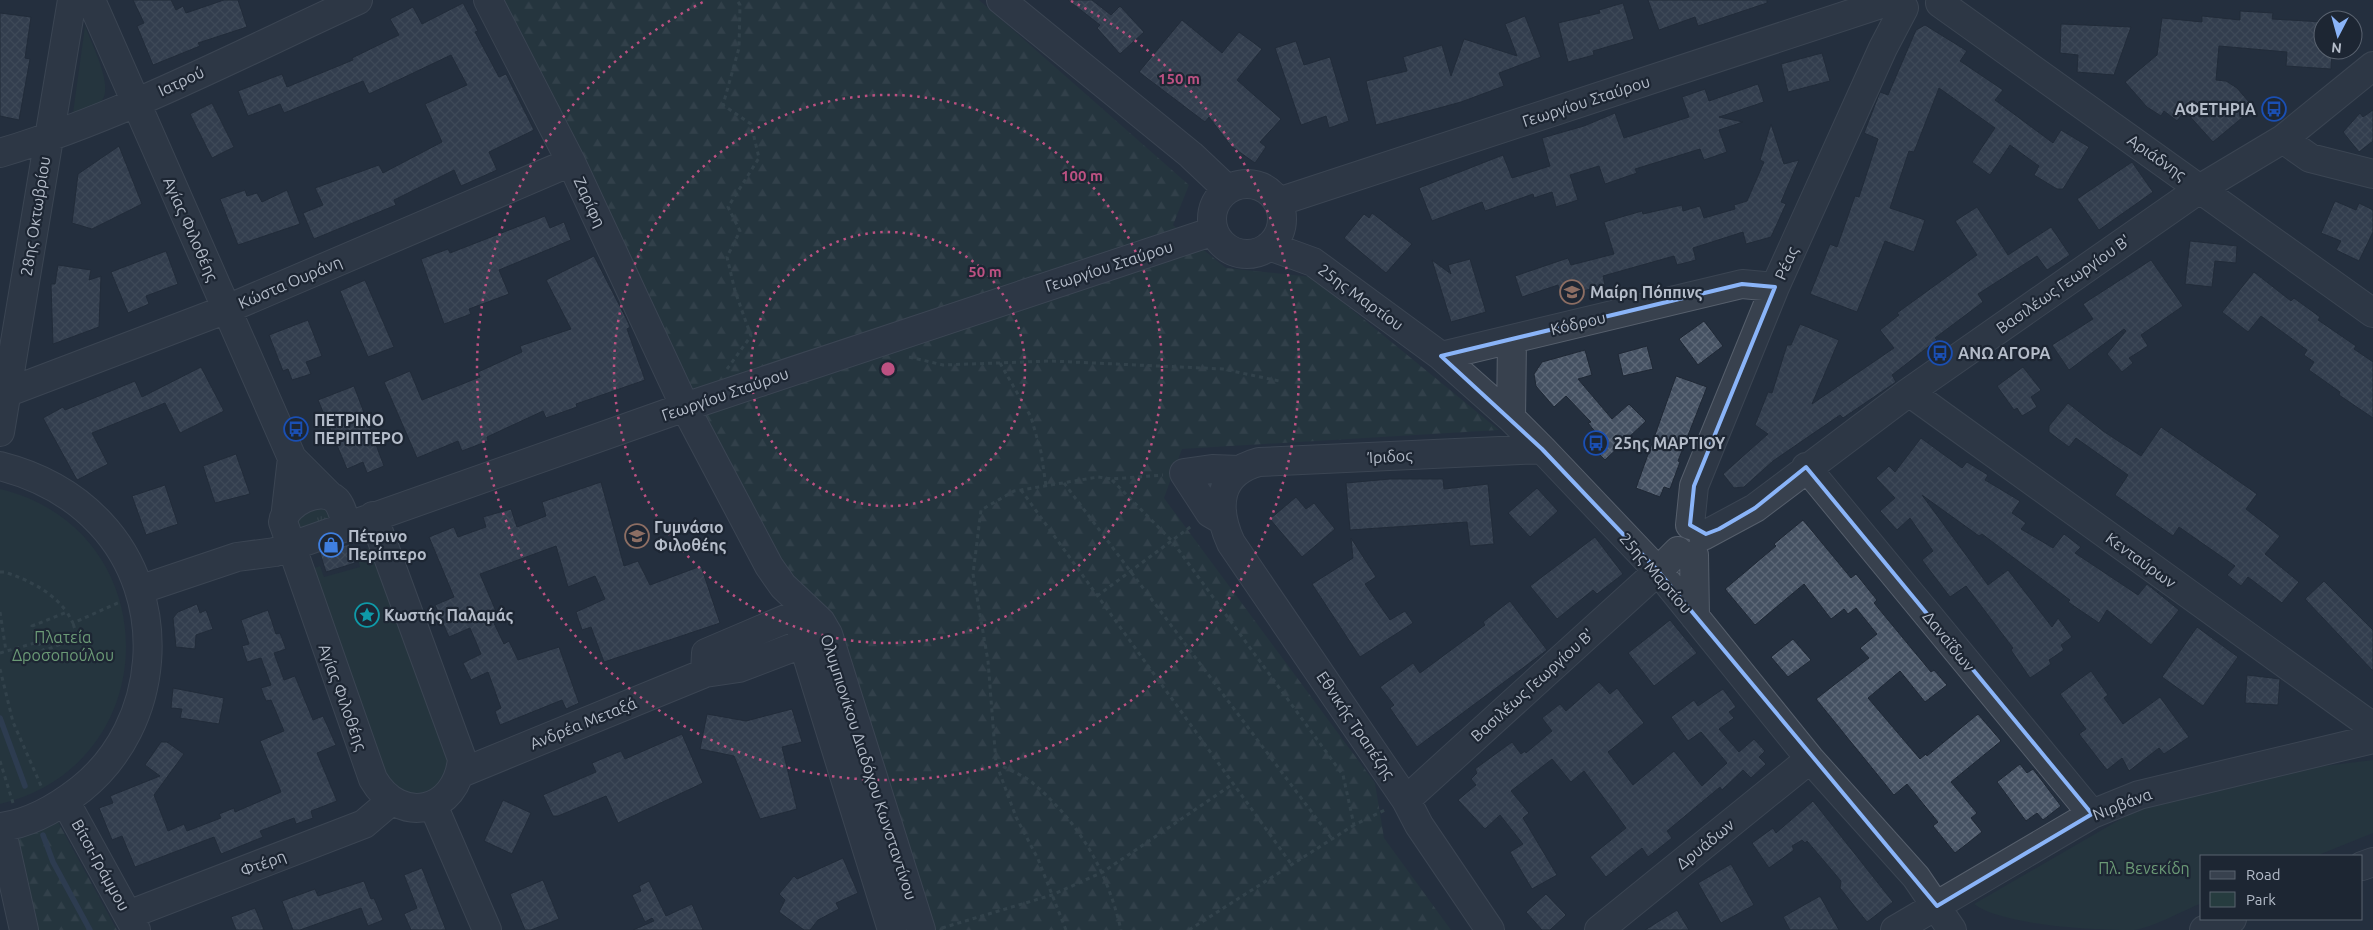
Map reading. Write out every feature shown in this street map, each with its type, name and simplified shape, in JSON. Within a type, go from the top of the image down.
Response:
[{"type":"street","name":"28ης Οκτωβρίου","points":[[0,432],[47,139],[72,0]]},
{"type":"street","name":"Αγίας Φιλοθέης","points":[[91,0],[292,458],[333,498]]},
{"type":"street","name":"Ιατρού","points":[[0,153],[47,139],[136,102],[358,0]]},
{"type":"street","name":"Ζαρίφη","points":[[488,0],[571,162],[685,407]]},
{"type":"street","points":[[1001,0],[1191,154],[1219,209],[1225,246],[1242,253],[1252,254],[1269,246],[1278,236],[1280,212],[1271,193],[1261,186],[1244,184],[1219,209]]},
{"type":"street","points":[[1898,3],[1914,12],[1924,12],[1941,2]]},
{"type":"street","name":"Αριάδνης","points":[[1941,2],[2373,313]]},
{"type":"street","name":"Γεωργίου Σταύρου","points":[[1280,212],[1898,3]]},
{"type":"street","name":"Ρέας","points":[[1695,617],[1691,542],[1694,486],[1775,287],[1883,48],[1898,3]]},
{"type":"street","name":"Βασιλέως Γεωργίου Β'","points":[[1406,800],[1691,542],[1755,508],[1806,467],[1909,392],[2201,188],[2283,139],[2373,66]]},
{"type":"street","points":[[2283,139],[2310,158],[2373,174]]},
{"type":"street","name":"Κώστα Ουράνη","points":[[6,393],[227,309],[571,162]]},
{"type":"street","name":"Γεωργίου Σταύρου","points":[[139,590],[237,558],[275,552],[290,547],[373,516],[724,394],[1219,209]]},
{"type":"street","name":"25ης Μαρτίου","points":[[1280,212],[1313,262]]},
{"type":"street","name":"25ης Μαρτίου","points":[[1269,246],[1313,262],[1441,356],[1511,418],[1542,449],[1658,571],[1810,759],[1916,877],[1952,930]]},
{"type":"street","name":"Κόδρου","points":[[1441,356],[1742,284],[1775,287]]},
{"type":"street","points":[[1511,418],[1512,338]]},
{"type":"street","name":"Κενταύρων","points":[[1909,392],[2373,727]]},
{"type":"street","name":"Ολυμπιονίκου Διαδόχου Κωνσταντίνου","points":[[685,407],[769,566],[783,586],[822,622],[816,638],[892,930]]},
{"type":"street","name":"Ίριδος","points":[[1239,470],[1259,462],[1542,449]]},
{"type":"street","points":[[285,513],[292,458]]},
{"type":"street","points":[[0,466],[23,472],[45,481],[66,493],[86,509],[117,544],[128,563],[139,590],[148,632],[148,655],[140,702],[132,724],[106,765],[90,782],[58,805],[7,826],[24,930]]},
{"type":"street","name":"Δαναΐδων","points":[[1806,467],[2092,814]]},
{"type":"street","points":[[1184,473],[1212,469],[1239,470]]},
{"type":"street","name":"Εθνικής Τραπέζης","points":[[1216,517],[1227,485],[1239,470]]},
{"type":"street","name":"Εθνικής Τραπέζης","points":[[1184,473],[1216,517],[1406,800],[1419,825],[1490,930]]},
{"type":"street","name":"Γεωργίου Σταύρου","points":[[237,558],[296,503],[316,496],[333,498]]},
{"type":"street","points":[[333,498],[373,516],[462,759],[461,773],[455,786],[445,797],[433,805],[419,808],[404,807],[391,801]]},
{"type":"street","points":[[333,498],[340,504],[347,526]]},
{"type":"street","name":"Αγίας Φιλοθέης","points":[[285,513],[282,522],[290,547],[372,779],[380,791],[391,801]]},
{"type":"street","points":[[705,673],[706,653],[807,610]]},
{"type":"street","name":"Ολυμπιονίκου Διαδόχου Κωνσταντίνου","points":[[816,638],[921,930]]},
{"type":"street","name":"Ανδρέα Μεταξά","points":[[461,773],[705,673],[739,668],[816,638]]},
{"type":"street","name":"Νιρβάνα","points":[[1895,930],[2092,814],[2139,795],[2373,739]]},
{"type":"street","name":"Δρυάδων","points":[[1600,930],[1810,759]]},
{"type":"street","name":"Φτέρη","points":[[132,923],[364,824],[391,801]]},
{"type":"street","name":"Βίτσι-Γράμμου","points":[[58,805],[132,923]]},
{"type":"street","points":[[433,805],[487,930]]},
{"type":"street","points":[[2204,930],[2229,920]]},
{"type":"path","points":[[724,394],[721,374],[734,361],[751,336],[727,257],[740,232],[728,207],[759,158],[751,124],[723,105],[739,48],[740,5],[736,0]]},
{"type":"path","points":[[905,356],[943,365],[1051,361],[1223,369],[1279,381]]},
{"type":"path","points":[[1000,363],[1031,417],[1041,452],[1046,486]]},
{"type":"path","points":[[1066,930],[1038,859],[1016,817],[996,763],[988,662],[973,574],[981,510],[1021,490],[1098,477],[1112,479],[1184,473]]},
{"type":"path","points":[[1112,479],[1172,542],[1343,775],[1354,825]]},
{"type":"path","points":[[1064,483],[1332,839]]},
{"type":"path","points":[[1021,490],[1292,865]]},
{"type":"path","points":[[1097,596],[1172,542],[1216,517]]},
{"type":"path","points":[[0,572],[5,572],[38,586],[58,599],[67,612],[77,637],[44,651],[38,642],[32,626],[67,612]]},
{"type":"path","points":[[73,623],[106,610],[139,590]]},
{"type":"path","points":[[0,612],[6,651]]},
{"type":"path","points":[[0,653],[38,642]]},
{"type":"path","points":[[0,669],[13,722],[58,805]]},
{"type":"path","points":[[0,760],[7,826]]},
{"type":"path","points":[[996,763],[1032,782],[1081,833],[1103,872],[1121,930]]},
{"type":"path","points":[[934,930],[1052,895],[1103,872],[1233,784]]},
{"type":"path","points":[[1189,930],[1354,825],[1406,800]]},
{"type":"highlighted area","points":[[1742,284],[1775,287],[1694,486],[1690,525],[1706,534],[1719,529],[1755,508],[1806,467],[2092,814],[1937,906],[1658,571],[1542,449],[1441,356]]},
{"type":"green space","points":[[499,0],[979,0],[1189,185],[1173,225],[1226,268],[1312,277],[1499,430],[1182,449],[1164,498],[1375,783],[1384,838],[1451,930],[930,930],[775,557]]},
{"type":"green space","points":[[85,26],[101,66],[105,88],[104,97],[99,103],[90,108],[73,113]]},
{"type":"green space","name":"Πλατεία Δροσοπούλου","points":[[0,489],[55,512],[95,549],[118,596],[126,646],[118,697],[95,744],[55,781],[0,804]]},
{"type":"green space","points":[[327,507],[330,520],[299,529],[295,516],[300,511]]},
{"type":"green space","points":[[375,546],[453,768],[431,797],[393,791],[306,571],[320,566],[324,577],[360,567],[356,553]]},
{"type":"green space","name":"Πλ. Βενεκίδη","points":[[2373,760],[2373,833],[2318,855],[2200,855],[2200,904],[2141,929],[2075,928],[2028,922],[1988,911],[1974,904],[2145,805],[2284,771]]},
{"type":"green space","points":[[58,822],[117,930],[38,930],[17,834]]},
{"type":"building","points":[[133,0],[171,0],[176,10],[183,6],[186,13],[224,0],[238,0],[247,27],[198,43],[200,46],[153,65],[137,26],[144,23]]},
{"type":"building","points":[[1068,0],[1092,0],[1111,15],[1120,6],[1144,32],[1120,54],[1097,28],[1100,25]]},
{"type":"building","points":[[1648,0],[1767,0],[1767,3],[1698,26],[1695,17],[1659,30]]},
{"type":"building","points":[[463,3],[478,31],[475,32],[499,77],[506,74],[534,130],[489,152],[497,170],[461,186],[454,170],[394,200],[396,205],[314,239],[303,213],[323,205],[315,188],[379,165],[383,173],[442,142],[425,104],[467,85],[451,55],[369,94],[363,81],[284,113],[280,104],[248,116],[238,91],[282,74],[287,87],[353,60],[352,58],[399,35],[390,19],[413,7],[422,24]]},
{"type":"building","points":[[1623,3],[1634,39],[1593,51],[1594,55],[1568,62],[1558,23],[1600,13],[1599,10]]},
{"type":"building","points":[[2240,11],[2273,13],[2272,19],[2313,21],[2313,60],[2331,60],[2331,69],[2286,66],[2287,52],[2219,46],[2216,80],[2226,81],[2237,88],[2249,102],[2244,106],[2249,112],[2213,142],[2185,111],[2177,121],[2164,111],[2161,116],[2147,107],[2125,82],[2157,55],[2162,18],[2202,22],[2202,16],[2240,20]]},
{"type":"building","points":[[0,13],[31,17],[25,58],[30,59],[19,120],[0,116]]},
{"type":"building","points":[[1525,16],[1541,57],[1499,73],[1504,86],[1461,102],[1376,125],[1366,81],[1407,71],[1403,57],[1442,45],[1451,76],[1464,39],[1517,56],[1505,24]]},
{"type":"building","points":[[1182,20],[1222,53],[1239,32],[1262,49],[1237,80],[1281,119],[1260,142],[1266,147],[1255,163],[1231,146],[1209,117],[1205,122],[1139,72]]},
{"type":"building","points":[[2061,24],[2131,27],[2114,75],[2077,72],[2078,55],[2060,53]]},
{"type":"building","points":[[1925,25],[1967,51],[1960,61],[2003,90],[1995,100],[2053,143],[2061,130],[2089,147],[2063,189],[2057,189],[2034,175],[2039,166],[2010,145],[1990,175],[1972,162],[1995,128],[1939,88],[1914,152],[1909,151],[1890,208],[1925,220],[1914,252],[1885,241],[1857,312],[1810,294],[1830,244],[1837,247],[1855,196],[1859,197],[1878,139],[1864,133],[1880,92],[1888,95],[1916,30]]},
{"type":"building","points":[[1296,41],[1304,65],[1330,57],[1349,121],[1329,128],[1326,116],[1301,125],[1275,48]]},
{"type":"building","points":[[1822,53],[1830,81],[1788,92],[1781,64]]},
{"type":"building","points":[[1758,84],[1764,102],[1719,117],[1743,122],[1719,130],[1727,152],[1704,160],[1700,149],[1635,169],[1637,173],[1605,184],[1599,166],[1570,175],[1578,200],[1556,207],[1552,192],[1534,198],[1533,194],[1485,211],[1482,202],[1432,221],[1419,188],[1503,155],[1512,178],[1550,166],[1542,138],[1584,126],[1615,113],[1624,138],[1689,117],[1682,97],[1705,89],[1709,101]]},
{"type":"building","points":[[212,103],[234,147],[212,158],[190,114]]},
{"type":"building","points":[[2373,110],[2373,141],[2359,152],[2343,132],[2360,113],[2363,117]]},
{"type":"building","points":[[1771,124],[1784,164],[1799,160],[1781,202],[1786,204],[1771,237],[1746,244],[1743,232],[1693,248],[1696,260],[1677,265],[1674,256],[1603,276],[1605,285],[1561,297],[1558,285],[1522,297],[1515,276],[1568,258],[1571,265],[1614,254],[1604,222],[1642,211],[1643,214],[1682,205],[1683,211],[1700,206],[1704,218],[1735,209],[1734,205],[1747,201],[1764,162],[1760,160]]},
{"type":"building","points":[[119,146],[142,204],[92,229],[72,223],[78,174]]},
{"type":"building","points":[[2132,162],[2153,192],[2099,230],[2077,199]]},
{"type":"building","points":[[245,190],[247,196],[257,193],[262,202],[287,190],[300,224],[238,245],[220,199]]},
{"type":"building","points":[[2335,201],[2356,210],[2359,203],[2373,210],[2373,232],[2359,261],[2336,250],[2341,241],[2321,233]]},
{"type":"building","points":[[1977,207],[2008,255],[2051,227],[2070,255],[2047,270],[2037,256],[1978,294],[1983,302],[1935,338],[1937,340],[1892,375],[1896,382],[1843,418],[1840,415],[1773,461],[1744,487],[1734,488],[1723,474],[1768,434],[1755,425],[1768,392],[1772,393],[1787,345],[1791,345],[1800,324],[1839,340],[1812,404],[1894,348],[1880,330],[1899,315],[1897,313],[1977,255],[1955,221]]},
{"type":"building","points":[[1372,213],[1412,244],[1386,273],[1344,238],[1364,214],[1369,218]]},
{"type":"building","points":[[545,216],[550,228],[564,222],[571,240],[499,270],[509,294],[469,309],[471,314],[444,324],[421,259],[448,249],[450,253]]},
{"type":"building","points":[[2190,241],[2237,246],[2236,263],[2215,261],[2212,287],[2185,284]]},
{"type":"building","points":[[166,251],[178,284],[146,296],[149,304],[128,313],[111,272]]},
{"type":"building","points":[[594,256],[630,327],[627,329],[645,380],[576,404],[577,407],[546,418],[543,411],[487,437],[488,441],[462,451],[458,441],[417,458],[384,382],[410,371],[422,400],[480,377],[478,372],[522,352],[520,346],[571,329],[546,280]]},
{"type":"building","points":[[1470,259],[1486,312],[1451,322],[1432,260],[1451,274],[1448,265]]},
{"type":"building","points":[[2151,260],[2183,306],[2141,335],[2148,346],[2129,358],[2133,363],[2122,372],[2107,354],[2126,331],[2124,329],[2069,370],[2052,345],[2093,319],[2083,304]]},
{"type":"building","points":[[58,265],[91,270],[89,280],[101,276],[99,327],[53,344],[51,284],[55,284]]},
{"type":"building","points":[[2254,272],[2291,301],[2294,298],[2320,317],[2318,320],[2356,346],[2354,349],[2373,362],[2373,418],[2339,395],[2340,392],[2309,370],[2314,362],[2304,355],[2307,350],[2261,316],[2248,332],[2222,312]]},
{"type":"building","points":[[365,280],[394,347],[368,357],[340,291]]},
{"type":"building","points":[[308,320],[322,356],[306,362],[311,374],[292,380],[288,369],[283,371],[269,335]]},
{"type":"building","points":[[1704,321],[1723,346],[1698,365],[1679,339]]},
{"type":"building","points":[[1647,346],[1653,369],[1623,376],[1618,354]]},
{"type":"building","points":[[1585,350],[1592,375],[1578,379],[1612,419],[1629,404],[1646,421],[1605,460],[1588,443],[1597,434],[1588,423],[1591,422],[1566,396],[1554,407],[1536,386],[1534,374],[1542,362]]},
{"type":"building","points":[[201,367],[224,411],[180,433],[165,403],[92,433],[108,464],[77,480],[43,418],[63,407],[65,410],[135,381],[142,397]]},
{"type":"building","points":[[2023,367],[2041,390],[2031,397],[2037,407],[2022,416],[2017,408],[2014,410],[1997,386]]},
{"type":"building","points":[[1676,376],[1707,387],[1678,461],[1680,462],[1670,489],[1664,487],[1660,497],[1636,488]]},
{"type":"building","points":[[354,386],[384,466],[367,473],[363,462],[347,469],[318,400]]},
{"type":"building","points":[[2068,403],[2103,431],[2141,456],[2161,427],[2257,494],[2246,509],[2280,536],[2265,554],[2299,582],[2282,603],[2248,577],[2241,586],[2227,575],[2235,566],[2179,527],[2173,536],[2115,495],[2128,475],[2076,438],[2069,447],[2049,432],[2049,426]]},
{"type":"building","points":[[1921,438],[1962,468],[1967,462],[1988,475],[1985,480],[2020,501],[2012,513],[2026,523],[2021,529],[2053,548],[2064,534],[2081,547],[2075,553],[2138,595],[2147,584],[2179,610],[2151,645],[2107,610],[2099,623],[2068,602],[2070,600],[1982,534],[1979,536],[1922,495],[1988,585],[2008,570],[2052,627],[2058,618],[2072,637],[2061,645],[2064,650],[2049,660],[2051,664],[2030,678],[2011,650],[2013,648],[1966,586],[1950,597],[1922,560],[1933,551],[1910,518],[1897,530],[1880,511],[1895,498],[1876,478],[1889,466],[1895,472]]},
{"type":"building","points":[[236,454],[250,494],[215,503],[203,466]]},
{"type":"building","points":[[1390,479],[1443,479],[1444,489],[1488,484],[1494,544],[1470,546],[1467,522],[1350,530],[1346,483]]},
{"type":"building","points":[[601,482],[624,566],[638,561],[650,585],[701,566],[720,623],[604,662],[591,627],[582,630],[576,612],[605,599],[595,576],[568,587],[556,546],[480,574],[498,616],[492,619],[504,644],[509,641],[518,660],[559,647],[579,703],[566,709],[562,700],[500,725],[495,711],[501,708],[488,672],[471,680],[463,663],[481,654],[470,628],[449,637],[435,605],[454,597],[429,537],[454,527],[458,537],[486,527],[483,517],[511,509],[517,527],[546,516],[542,502]]},
{"type":"building","points":[[165,485],[178,524],[146,535],[132,496]]},
{"type":"building","points":[[1537,488],[1558,511],[1530,537],[1508,513]]},
{"type":"building","points":[[1296,497],[1306,509],[1314,503],[1335,529],[1302,557],[1270,519]]},
{"type":"building","points":[[1803,520],[1851,578],[1856,574],[1877,600],[1874,603],[1931,672],[1934,670],[1947,685],[1925,702],[1900,671],[1868,698],[1920,759],[1926,754],[1927,756],[1978,714],[2001,741],[1951,782],[1977,813],[1971,818],[1982,832],[1955,853],[1933,826],[1938,822],[1907,784],[1894,795],[1816,699],[1869,658],[1860,648],[1877,634],[1856,608],[1848,614],[1844,609],[1831,619],[1804,584],[1755,625],[1725,589],[1776,546],[1774,544]]},
{"type":"building","points":[[1595,537],[1623,574],[1597,594],[1593,590],[1557,619],[1530,586]]},
{"type":"building","points":[[1351,538],[1376,577],[1365,584],[1390,620],[1405,611],[1413,623],[1360,657],[1312,584],[1353,558]]},
{"type":"building","points":[[349,544],[355,563],[326,572],[320,553]]},
{"type":"building","points":[[2324,581],[2373,630],[2373,671],[2305,599]]},
{"type":"building","points":[[1510,601],[1547,650],[1417,747],[1390,708],[1394,705],[1380,687],[1413,663],[1420,673],[1485,625],[1483,622]]},
{"type":"building","points":[[197,604],[200,613],[206,610],[213,629],[196,635],[195,649],[176,647],[173,618],[178,612]]},
{"type":"building","points":[[268,610],[276,634],[280,633],[286,649],[274,653],[284,680],[295,676],[313,720],[323,716],[336,745],[317,753],[337,801],[311,811],[313,818],[296,824],[294,818],[260,831],[263,837],[221,854],[214,837],[135,867],[122,836],[112,840],[99,808],[113,803],[110,796],[160,776],[145,765],[161,742],[167,742],[184,754],[154,795],[168,831],[184,824],[187,831],[221,818],[219,814],[234,808],[235,812],[281,792],[260,741],[284,731],[271,700],[266,701],[261,688],[271,685],[261,658],[247,662],[242,646],[249,644],[241,620]]},
{"type":"building","points":[[1670,620],[1697,653],[1654,686],[1628,653]]},
{"type":"building","points":[[2197,627],[2238,657],[2203,706],[2162,677]]},
{"type":"building","points":[[1793,639],[1811,660],[1788,677],[1771,657]]},
{"type":"building","points":[[2091,671],[2108,695],[2104,698],[2123,724],[2160,697],[2189,737],[2164,754],[2159,748],[2129,771],[2122,758],[2107,770],[2079,734],[2086,729],[2060,694]]},
{"type":"building","points":[[2247,675],[2280,679],[2278,705],[2245,703]]},
{"type":"building","points":[[1599,682],[1610,694],[1617,688],[1644,723],[1608,752],[1633,785],[1674,751],[1702,786],[1727,763],[1701,732],[1688,741],[1671,717],[1694,700],[1698,706],[1723,689],[1736,707],[1729,712],[1734,718],[1719,729],[1739,752],[1754,739],[1765,751],[1759,757],[1766,764],[1751,778],[1743,770],[1722,790],[1720,787],[1667,831],[1672,838],[1648,857],[1642,848],[1606,877],[1590,857],[1626,828],[1584,771],[1571,782],[1552,759],[1511,791],[1529,813],[1523,818],[1557,875],[1532,889],[1510,852],[1523,844],[1500,815],[1485,829],[1458,800],[1476,785],[1471,779],[1477,773],[1475,769],[1512,742],[1521,754],[1525,751],[1526,753],[1552,731],[1542,718],[1560,704],[1566,711]]},
{"type":"building","points":[[173,688],[224,698],[219,724],[180,718],[182,709],[171,708]]},
{"type":"building","points":[[792,709],[802,742],[782,747],[797,809],[760,819],[734,756],[700,749],[707,714],[746,721]]},
{"type":"building","points":[[682,734],[703,783],[618,823],[606,796],[558,816],[553,816],[543,795],[596,772],[592,763],[621,751],[625,759]]},
{"type":"building","points":[[2020,764],[2027,773],[2033,769],[2061,806],[2043,820],[2037,813],[2026,821],[1997,782]]},
{"type":"building","points":[[503,800],[531,813],[512,854],[484,841]]},
{"type":"building","points":[[1813,801],[1893,902],[1867,922],[1840,888],[1841,881],[1807,841],[1805,843],[1802,840],[1792,846],[1794,850],[1769,868],[1752,843],[1773,828],[1776,833]]},
{"type":"building","points":[[843,858],[858,893],[836,903],[839,909],[818,920],[810,930],[804,930],[779,912],[785,900],[779,894],[794,876],[797,879]]},
{"type":"building","points":[[1731,864],[1754,905],[1721,923],[1698,883]]},
{"type":"building","points":[[422,868],[446,930],[411,930],[404,914],[417,908],[404,875]]},
{"type":"building","points":[[543,880],[559,919],[531,930],[525,930],[510,894]]},
{"type":"building","points":[[364,881],[371,899],[374,898],[383,920],[368,926],[361,908],[300,930],[293,930],[282,901],[315,889],[318,896]]},
{"type":"building","points":[[649,881],[666,916],[692,904],[703,930],[633,930],[654,921],[652,918],[645,922],[632,895],[641,891],[639,886]]},
{"type":"building","points":[[1546,894],[1566,915],[1550,930],[1542,930],[1526,912]]},
{"type":"building","points":[[1820,896],[1839,930],[1790,930],[1783,917]]},
{"type":"building","points":[[255,908],[264,930],[236,930],[231,917]]},
{"type":"building","points":[[1677,910],[1689,930],[1645,930]]},
{"type":"waterway","points":[[0,718],[25,786]]},
{"type":"waterway","points":[[43,835],[53,862],[90,930]]},
{"type":"place","name":"ΑΦΕΤΗΡΙΑ","points":[[2274,109]]},
{"type":"place","name":"Μαίρη Πόππινς","points":[[1572,292]]},
{"type":"place","name":"ΑΝΩ ΑΓΟΡΑ","points":[[1940,353]]},
{"type":"place","name":"ΠΕΤΡΙΝΟ ΠΕΡΙΠΤΕΡΟ","points":[[296,429]]},
{"type":"place","name":"25ης ΜΑΡΤΙΟΥ","points":[[1596,443]]},
{"type":"place","name":"Γυμνάσιο Φιλοθέης","points":[[637,536]]},
{"type":"place","name":"Πέτρινο Περίπτερο","points":[[331,545]]},
{"type":"place","name":"Κωστής Παλαμάς","points":[[367,615]]}]
